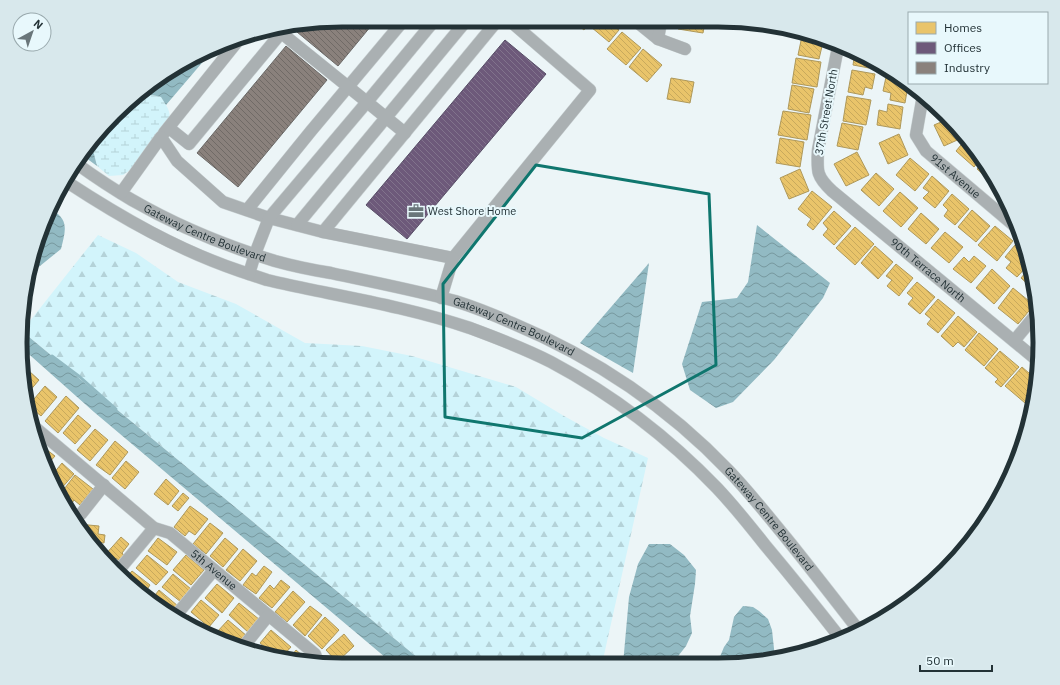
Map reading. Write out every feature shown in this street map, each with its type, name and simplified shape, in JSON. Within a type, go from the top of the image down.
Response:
[{"type":"street","points":[[247,210],[398,27]]},
{"type":"street","points":[[249,274],[269,218],[429,27]]},
{"type":"street","points":[[297,225],[461,27]]},
{"type":"street","points":[[323,232],[492,27]]},
{"type":"street","points":[[441,298],[453,258],[590,90],[517,27]]},
{"type":"street","points":[[643,27],[658,39],[685,49]]},
{"type":"street","points":[[658,39],[660,27]]},
{"type":"street","points":[[281,33],[405,133]]},
{"type":"street","points":[[165,132],[189,144],[279,34]]},
{"type":"street","points":[[121,193],[165,132],[233,47]]},
{"type":"street","name":"37th Street North","points":[[819,176],[817,166],[818,150],[837,51]]},
{"type":"street","name":"91st Avenue","points":[[922,102],[916,135],[926,152],[1008,221]]},
{"type":"street","points":[[165,132],[177,161],[223,202],[269,218],[323,232],[453,258]]},
{"type":"street","name":"Gateway Centre Boulevard","points":[[80,166],[133,201],[205,236],[277,261],[411,290],[456,302],[494,315],[538,334],[579,355],[617,378],[656,406],[728,469],[753,497],[855,626]]},
{"type":"street","name":"90th Terrace North","points":[[819,176],[825,185],[832,191],[1032,356]]},
{"type":"street","name":"Gateway Centre Boulevard","points":[[70,183],[133,223],[175,245],[214,262],[266,279],[422,314],[470,328],[512,344],[550,362],[588,383],[620,404],[654,430],[683,455],[718,489],[805,593],[837,634]]},
{"type":"street","points":[[1014,341],[1032,320]]},
{"type":"street","name":"5th Avenue","points":[[40,432],[154,528],[170,534],[315,654],[316,656]]},
{"type":"street","points":[[78,515],[81,514],[104,485]]},
{"type":"street","points":[[121,568],[154,528]]},
{"type":"street","points":[[179,612],[214,570]]},
{"type":"street","points":[[247,643],[268,616]]},
{"type":"highlighted area","points":[[536,165],[709,194],[716,365],[582,438],[445,417],[443,284]]},
{"type":"green space","points":[[147,94],[161,97],[167,106],[170,115],[169,122],[130,170],[123,175],[109,176],[97,166],[93,150],[119,119]]},
{"type":"green space","points":[[98,235],[136,253],[178,282],[236,304],[305,343],[362,346],[412,356],[516,387],[604,438],[648,458],[603,658],[418,658],[27,335],[28,324]]},
{"type":"water","points":[[205,59],[166,105],[161,97],[148,94],[167,80]]},
{"type":"water","points":[[112,126],[93,150],[97,166],[86,158]]},
{"type":"water","points":[[56,212],[62,218],[65,227],[61,249],[36,269],[44,241]]},
{"type":"water","points":[[757,225],[830,283],[823,298],[774,360],[733,402],[716,408],[690,390],[682,364],[702,302],[737,298],[748,282]]},
{"type":"water","points":[[649,263],[633,373],[580,343]]},
{"type":"water","points":[[27,335],[418,658],[386,658],[94,412],[28,353]]},
{"type":"water","points":[[649,544],[670,544],[684,555],[696,570],[690,616],[692,633],[686,646],[677,658],[624,658],[629,597],[638,564]]},
{"type":"water","points":[[743,606],[753,607],[759,611],[768,619],[772,630],[774,653],[720,658],[729,640],[734,617]]},
{"type":"building: Homes","points":[[591,27],[616,27],[619,30],[609,42]]},
{"type":"building: Homes","points":[[678,27],[704,27],[703,33],[678,29]]},
{"type":"building: Homes","points":[[622,32],[641,48],[626,65],[607,49]]},
{"type":"building: Homes","points":[[801,39],[822,45],[819,59],[798,55]]},
{"type":"building: Homes","points":[[643,49],[662,65],[647,82],[629,67]]},
{"type":"building: Homes","points":[[796,58],[821,62],[817,87],[792,83]]},
{"type":"building: Homes","points":[[854,59],[869,66],[869,68],[853,65]]},
{"type":"building: Homes","points":[[852,70],[875,74],[872,89],[865,87],[863,95],[848,92]]},
{"type":"building: Homes","points":[[886,77],[889,77],[907,90],[905,103],[890,100],[891,93],[883,91]]},
{"type":"building: Homes","points":[[671,78],[694,82],[690,103],[667,99]]},
{"type":"building: Homes","points":[[792,85],[814,89],[809,113],[788,109]]},
{"type":"building: Homes","points":[[847,96],[871,100],[866,125],[843,121]]},
{"type":"building: Homes","points":[[888,104],[903,107],[900,129],[877,125],[879,110],[887,112]]},
{"type":"building: Homes","points":[[783,111],[811,115],[807,140],[778,135]]},
{"type":"building: Homes","points":[[943,121],[959,139],[944,146],[934,125]]},
{"type":"building: Homes","points":[[842,123],[863,127],[858,150],[837,146]]},
{"type":"building: Homes","points":[[899,134],[908,155],[888,164],[879,143]]},
{"type":"building: Homes","points":[[780,138],[804,142],[800,167],[776,163]]},
{"type":"building: Homes","points":[[962,143],[977,163],[974,167],[956,151]]},
{"type":"building: Homes","points":[[857,152],[869,175],[846,186],[834,164]]},
{"type":"building: Homes","points":[[910,158],[929,174],[915,191],[896,175]]},
{"type":"building: Homes","points":[[979,166],[986,177],[977,169]]},
{"type":"building: Homes","points":[[800,169],[809,191],[789,199],[780,178]]},
{"type":"building: Homes","points":[[876,173],[894,189],[879,206],[861,190]]},
{"type":"building: Homes","points":[[932,176],[949,191],[935,208],[923,198],[929,192],[923,188]]},
{"type":"building: Homes","points":[[812,191],[832,207],[813,230],[807,225],[811,219],[798,209]]},
{"type":"building: Homes","points":[[900,192],[918,208],[901,227],[883,211]]},
{"type":"building: Homes","points":[[952,194],[969,209],[955,225],[944,216],[948,210],[943,205]]},
{"type":"building: Homes","points":[[972,210],[990,226],[976,242],[958,227]]},
{"type":"building: Homes","points":[[834,211],[851,226],[834,245],[823,235],[828,229],[823,223]]},
{"type":"building: Homes","points":[[921,213],[939,229],[926,244],[908,229]]},
{"type":"building: Homes","points":[[995,226],[1013,241],[997,261],[978,245]]},
{"type":"building: Homes","points":[[855,227],[874,244],[855,265],[836,248]]},
{"type":"building: Homes","points":[[945,232],[963,247],[949,263],[931,248]]},
{"type":"building: Homes","points":[[1015,245],[1018,247],[1024,269],[1017,277],[1006,268],[1011,262],[1005,257]]},
{"type":"building: Homes","points":[[875,246],[893,262],[878,279],[861,263]]},
{"type":"building: Homes","points":[[974,256],[986,266],[971,283],[953,269],[964,257],[969,262]]},
{"type":"building: Homes","points":[[896,264],[913,278],[899,296],[887,286],[892,280],[886,276]]},
{"type":"building: Homes","points":[[992,269],[1010,286],[994,304],[976,288]]},
{"type":"building: Homes","points":[[1025,273],[1027,284],[1021,278]]},
{"type":"building: Homes","points":[[917,282],[935,297],[920,314],[908,304],[913,298],[907,293]]},
{"type":"building: Homes","points":[[1013,288],[1030,302],[1031,309],[1018,324],[998,308]]},
{"type":"building: Homes","points":[[938,299],[955,313],[938,333],[927,324],[931,319],[925,314]]},
{"type":"building: Homes","points":[[958,316],[977,332],[964,347],[958,342],[953,347],[941,336]]},
{"type":"building: Homes","points":[[979,333],[998,349],[984,366],[965,350]]},
{"type":"building: Homes","points":[[1000,351],[1019,367],[1001,387],[995,382],[998,379],[985,368]]},
{"type":"building: Homes","points":[[1022,367],[1031,375],[1028,400],[1025,403],[1005,386]]},
{"type":"building: Homes","points":[[29,371],[39,380],[31,390],[30,384]]},
{"type":"building: Homes","points":[[45,386],[57,397],[41,416],[35,411],[33,401]]},
{"type":"building: Homes","points":[[66,396],[79,408],[58,433],[45,421]]},
{"type":"building: Homes","points":[[78,415],[91,426],[75,444],[63,433]]},
{"type":"building: Homes","points":[[95,429],[108,440],[90,461],[77,450]]},
{"type":"building: Homes","points":[[115,441],[128,452],[110,475],[96,465]]},
{"type":"building: Homes","points":[[46,449],[55,456],[50,461]]},
{"type":"building: Homes","points":[[126,461],[139,472],[125,489],[112,478]]},
{"type":"building: Homes","points":[[62,463],[74,474],[63,487],[55,472]]},
{"type":"building: Homes","points":[[75,475],[93,489],[80,505],[74,500],[71,504],[64,489]]},
{"type":"building: Homes","points":[[166,479],[179,491],[168,505],[154,494]]},
{"type":"building: Homes","points":[[183,493],[189,498],[178,511],[172,506]]},
{"type":"building: Homes","points":[[190,506],[208,519],[195,535],[189,531],[185,536],[174,527]]},
{"type":"building: Homes","points":[[210,523],[223,533],[206,554],[193,544]]},
{"type":"building: Homes","points":[[85,525],[99,526],[98,534],[105,535],[104,543],[98,542]]},
{"type":"building: Homes","points":[[121,537],[129,544],[122,553],[126,557],[121,562],[116,558],[114,561],[107,553]]},
{"type":"building: Homes","points":[[158,538],[177,552],[167,565],[148,551]]},
{"type":"building: Homes","points":[[225,538],[238,549],[223,567],[210,556]]},
{"type":"building: Homes","points":[[243,549],[257,561],[240,581],[226,570]]},
{"type":"building: Homes","points":[[147,555],[168,572],[156,585],[136,568]]},
{"type":"building: Homes","points":[[186,555],[204,570],[191,585],[173,570]]},
{"type":"building: Homes","points":[[264,566],[272,572],[256,594],[243,585],[252,573],[256,576]]},
{"type":"building: Homes","points":[[132,571],[150,585],[147,590],[129,575]]},
{"type":"building: Homes","points":[[173,574],[191,589],[181,602],[162,587]]},
{"type":"building: Homes","points":[[281,580],[290,587],[272,608],[259,598],[270,585],[274,589]]},
{"type":"building: Homes","points":[[217,584],[234,598],[222,613],[205,598]]},
{"type":"building: Homes","points":[[159,590],[178,606],[175,610],[154,596]]},
{"type":"building: Homes","points":[[293,591],[305,602],[287,622],[275,612]]},
{"type":"building: Homes","points":[[201,600],[219,615],[209,627],[191,612]]},
{"type":"building: Homes","points":[[239,603],[260,620],[249,633],[229,615]]},
{"type":"building: Homes","points":[[310,606],[322,615],[305,636],[293,625]]},
{"type":"building: Homes","points":[[325,617],[339,630],[322,649],[308,636]]},
{"type":"building: Homes","points":[[228,620],[247,636],[242,641],[217,632]]},
{"type":"building: Homes","points":[[271,630],[291,647],[286,653],[267,648],[260,643]]},
{"type":"building: Homes","points":[[344,634],[354,646],[341,658],[333,658],[326,650]]},
{"type":"building: Homes","points":[[296,650],[302,655],[301,655],[293,654]]},
{"type":"building: Offices","points":[[505,40],[546,74],[407,239],[366,205]]},
{"type":"building: Industry","points":[[370,27],[338,66],[297,32],[299,30],[322,28]]},
{"type":"building: Industry","points":[[286,46],[327,80],[238,187],[197,153]]},
{"type":"waterway","points":[[52,356],[80,377],[116,409]]},
{"type":"place","name":"West Shore Home","points":[[416,211]]}]
